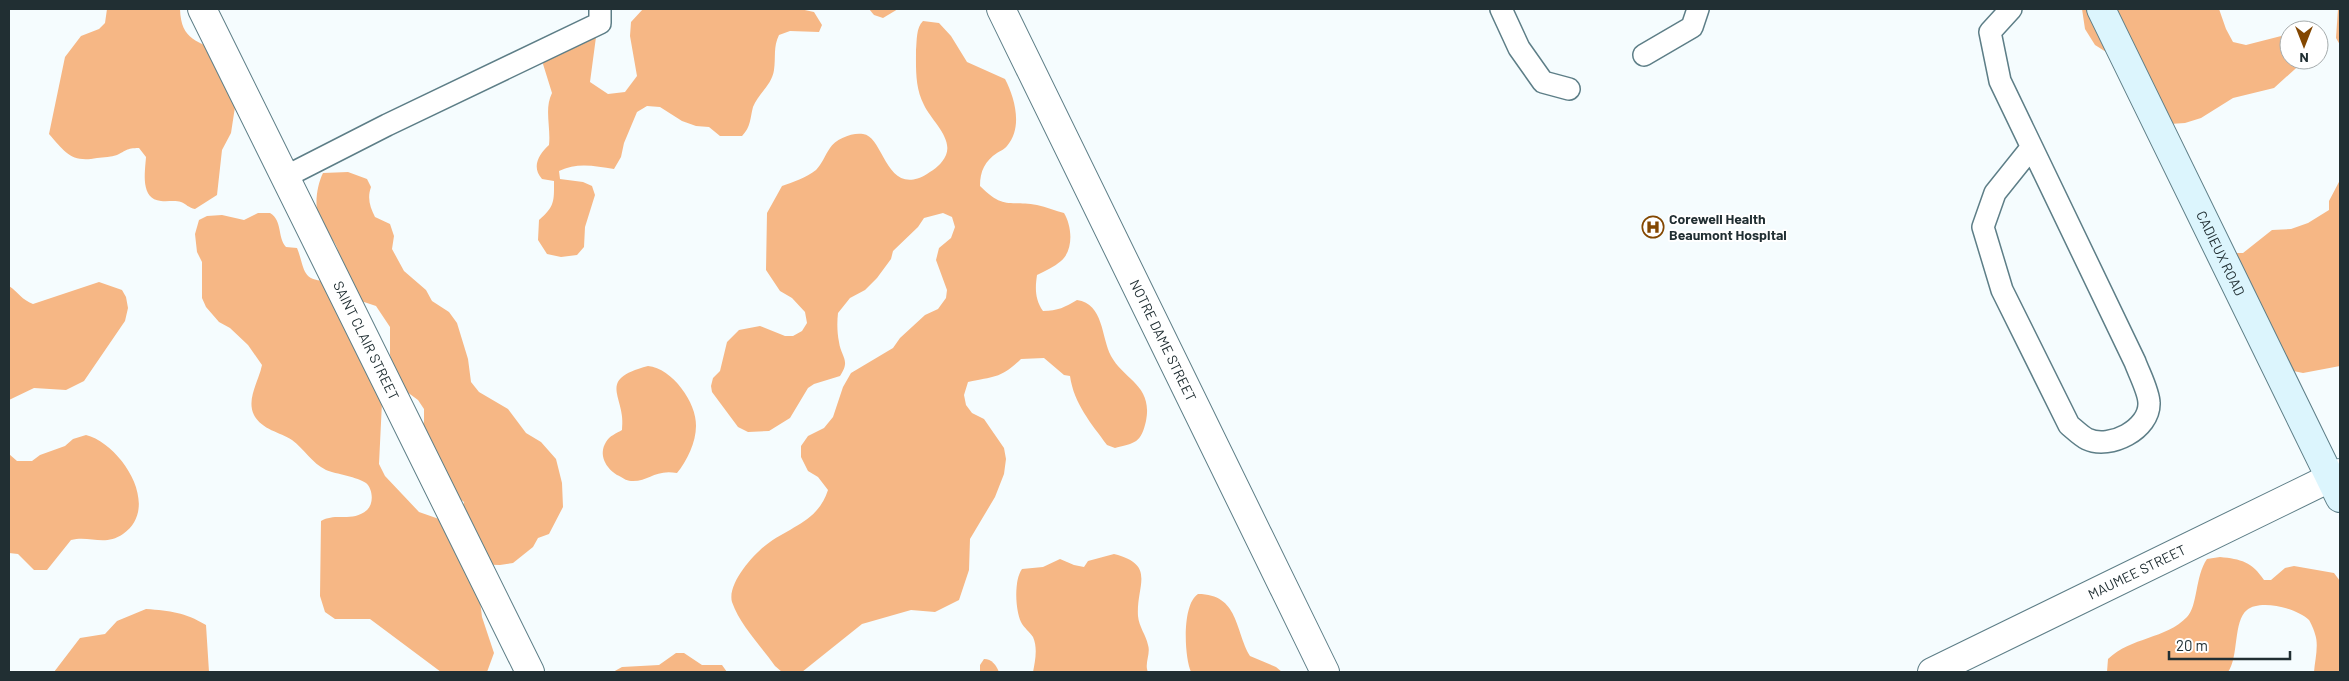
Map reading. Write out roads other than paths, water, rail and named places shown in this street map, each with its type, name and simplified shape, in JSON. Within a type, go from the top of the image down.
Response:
[{"type":"street","name":"SAINT CLAIR STREET","points":[[202,9],[530,672]]},
{"type":"street","name":"NOTRE DAME STREET","points":[[1001,9],[1325,672]]},
{"type":"street","name":"CADIEUX ROAD","points":[[2101,9],[2337,483]]},
{"type":"street","name":"MAUMEE STREET","points":[[1932,672],[2337,483]]},
{"type":"lane","points":[[285,177],[600,23],[600,9]]},
{"type":"lane","points":[[1502,9],[1519,48],[1543,82],[1569,89]]},
{"type":"lane","points":[[1644,55],[1692,27],[1698,9]]},
{"type":"lane","points":[[2011,9],[1990,32],[2000,81],[2135,362],[2149,403],[2143,423],[2127,435],[2108,442],[2088,440],[2069,425],[2002,290],[1983,227],[1995,193],[2031,148]]},
{"type":"place","name":"Corewell Health Beaumont Hospital","points":[[1653,227]]}]
